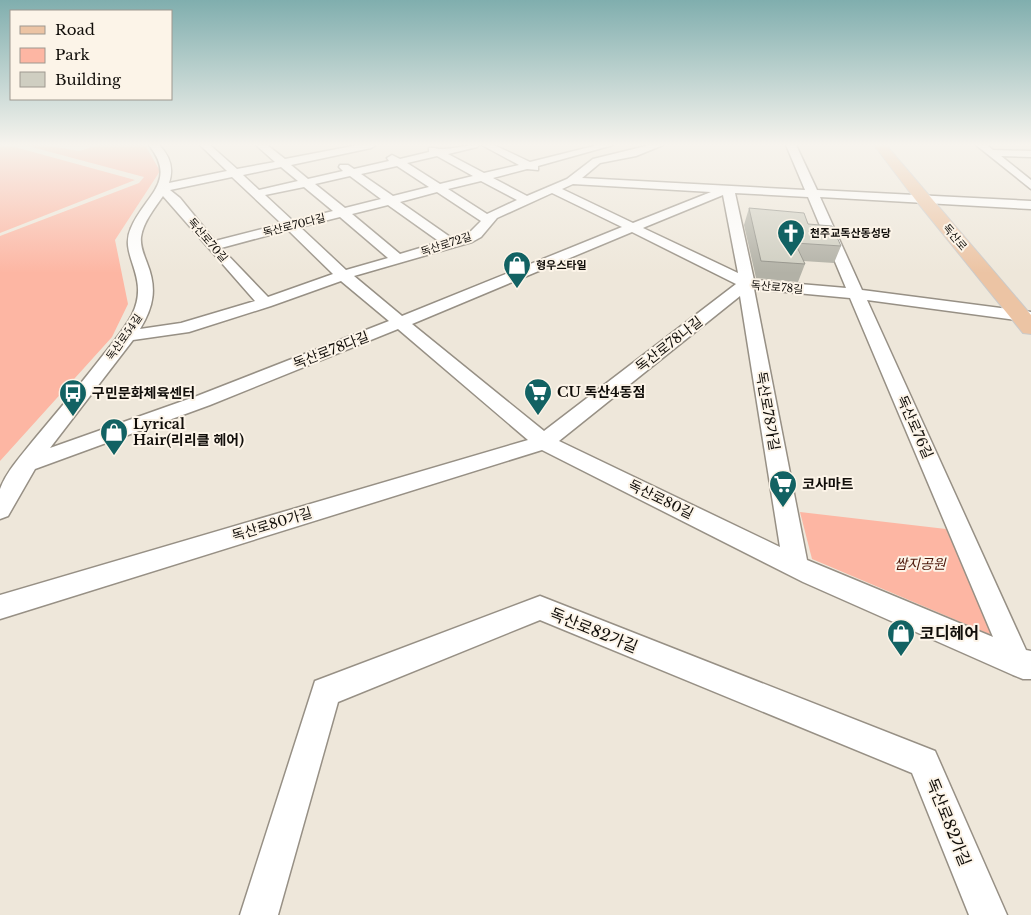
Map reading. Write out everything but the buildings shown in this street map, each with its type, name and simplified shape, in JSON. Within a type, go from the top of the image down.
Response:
[{"type":"main road","name":"독산로","points":[[913,188],[1028,321]]},
{"type":"street","name":"독산로70길","points":[[161,188],[176,201],[212,246],[265,303]]},
{"type":"street","name":"독산로54길","points":[[0,510],[6,491],[126,336],[143,310],[148,296],[148,283],[136,252],[136,234],[161,188]]},
{"type":"street","points":[[249,188],[343,275]]},
{"type":"street","points":[[256,194],[282,188]]},
{"type":"street","points":[[313,188],[398,259]]},
{"type":"street","points":[[373,188],[451,244]]},
{"type":"street","points":[[438,188],[488,220]]},
{"type":"street","name":"독산로70다길","points":[[212,246],[438,188]]},
{"type":"street","points":[[502,188],[527,201]]},
{"type":"street","name":"독산로72길","points":[[126,336],[182,328],[265,303],[343,275],[451,244],[476,234],[493,215],[527,201],[540,188]]},
{"type":"street","name":"독산로78길","points":[[564,188],[632,227],[746,284],[857,294],[1028,321]]},
{"type":"street","points":[[698,188],[1031,206]]},
{"type":"street","points":[[810,188],[813,194]]},
{"type":"street","name":"독산로78다길","points":[[26,464],[87,444],[401,323],[728,189]]},
{"type":"street","name":"독산로78가길","points":[[728,189],[747,280],[746,284],[796,566]]},
{"type":"street","name":"독산로76길","points":[[813,194],[1026,666]]},
{"type":"street","name":"독산로80길","points":[[343,275],[544,442],[796,566],[1026,666]]},
{"type":"street","name":"독산로78나길","points":[[544,442],[746,284]]},
{"type":"street","name":"독산로80가길","points":[[0,606],[544,442]]},
{"type":"street","name":"독산로82가길","points":[[260,915],[326,692],[540,608],[924,762],[988,915]]},
{"type":"green space","points":[[0,188],[115,188],[0,233]]},
{"type":"green space","points":[[127,188],[149,188],[115,240],[128,304],[112,337],[0,461],[0,236]]},
{"type":"green space","name":"쌈지공원","points":[[800,512],[946,529],[994,636],[812,559]]},
{"type":"place","name":"천주교독산동성당","points":[[791,257]]},
{"type":"place","name":"형우스타일","points":[[517,289]]},
{"type":"place","name":"CU 독산4동점","points":[[538,416]]},
{"type":"place","name":"구민문화체육센터","points":[[73,417]]},
{"type":"place","name":"Lyrical Hair(리리클 헤어)","points":[[114,456]]},
{"type":"place","name":"코사마트","points":[[783,508]]},
{"type":"place","name":"코디헤어","points":[[901,657]]}]
